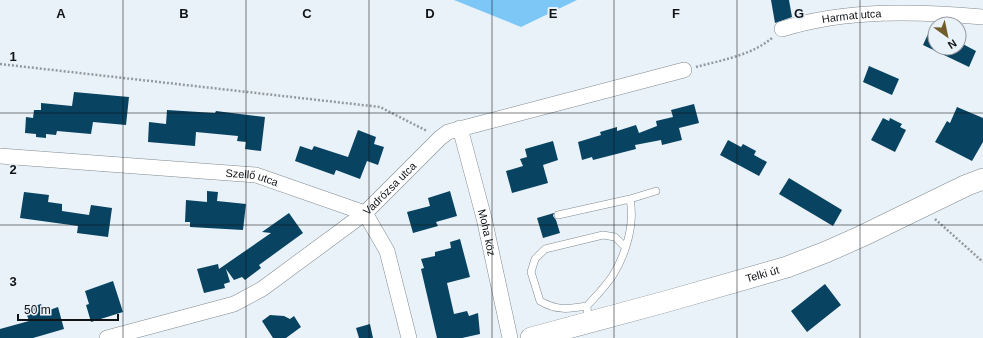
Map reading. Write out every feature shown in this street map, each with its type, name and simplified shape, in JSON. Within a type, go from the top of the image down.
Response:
[{"type":"main road","name":"Telki út","points":[[530,338],[588,314],[787,266],[826,252],[967,185],[983,179]]},
{"type":"street","name":"Harmat utca","points":[[782,29],[808,21],[842,16],[930,12],[983,17]]},
{"type":"street","name":"Vadrózsa utca","points":[[107,338],[234,304],[262,289],[365,213],[440,138],[448,132],[684,70]]},
{"type":"street","name":"Moha köz","points":[[460,128],[484,218],[510,338]]},
{"type":"street","name":"Szellő utca","points":[[0,156],[256,175],[365,213]]},
{"type":"street","points":[[365,213],[387,251],[409,338]]},
{"type":"lane","points":[[558,214],[630,199],[656,191]]},
{"type":"lane","points":[[625,247],[615,237],[603,235],[545,249],[535,259],[531,272],[540,301],[550,307],[588,314],[623,257],[625,247],[632,212],[630,199]]},
{"type":"path","points":[[684,70],[729,58],[764,45],[782,29]]},
{"type":"path","points":[[0,64],[380,107],[440,138]]},
{"type":"path","points":[[933,218],[983,262]]},
{"type":"water","points":[[454,0],[577,0],[521,27]]},
{"type":"building","points":[[771,0],[789,0],[792,17],[775,23]]},
{"type":"building","points":[[927,36],[927,47],[923,45]]},
{"type":"building","points":[[967,46],[976,51],[969,67],[946,56],[967,56]]},
{"type":"building","points":[[869,66],[899,79],[892,95],[863,82]]},
{"type":"building","points":[[74,92],[129,97],[126,125],[93,122],[91,134],[57,131],[56,135],[46,134],[46,138],[36,137],[36,134],[25,133],[26,117],[33,118],[34,110],[41,110],[41,103],[72,106]]},
{"type":"building","points":[[694,104],[699,123],[679,128],[682,140],[662,145],[661,140],[635,145],[636,149],[593,160],[592,157],[582,160],[578,142],[601,135],[600,132],[617,127],[617,131],[636,125],[639,133],[657,126],[656,121],[673,117],[671,110]]},
{"type":"building","points":[[957,107],[983,118],[983,142],[972,161],[935,142],[947,121],[950,123]]},
{"type":"building","points":[[167,110],[215,113],[216,111],[265,117],[261,151],[245,149],[246,142],[237,141],[238,136],[196,132],[195,146],[148,142],[149,122],[166,124]]},
{"type":"building","points":[[883,118],[889,121],[890,118],[902,124],[900,127],[906,130],[895,152],[871,140]]},
{"type":"building","points":[[358,130],[376,137],[374,144],[384,147],[378,165],[367,161],[360,179],[336,170],[334,175],[295,161],[300,146],[312,150],[314,146],[348,157]]},
{"type":"building","points":[[728,140],[741,147],[743,144],[756,151],[754,155],[767,162],[759,176],[720,155]]},
{"type":"building","points":[[553,141],[558,160],[543,165],[548,183],[512,193],[506,171],[523,166],[520,159],[527,157],[525,149]]},
{"type":"building","points":[[789,178],[842,210],[833,226],[779,194]]},
{"type":"building","points":[[207,191],[218,192],[217,201],[246,204],[243,230],[190,227],[190,222],[185,222],[186,200],[207,202]]},
{"type":"building","points":[[450,191],[457,216],[436,222],[438,226],[413,233],[407,212],[430,206],[428,198]]},
{"type":"building","points":[[24,192],[49,195],[48,202],[62,204],[62,211],[89,215],[91,205],[112,208],[108,237],[77,233],[78,226],[20,218]]},
{"type":"building","points":[[289,213],[303,233],[259,265],[261,268],[245,280],[242,277],[234,280],[226,269],[230,282],[224,284],[225,288],[204,293],[197,269],[218,264],[219,269],[271,233],[262,232]]},
{"type":"building","points":[[554,213],[553,216],[556,220],[560,233],[543,238],[537,218]]},
{"type":"building","points":[[460,239],[470,277],[447,283],[454,314],[467,311],[469,316],[478,313],[480,334],[462,338],[437,338],[421,269],[424,268],[421,259],[435,256],[435,252],[451,248],[450,242]]},
{"type":"building","points":[[113,281],[123,312],[91,322],[86,305],[89,304],[85,291]]},
{"type":"building","points":[[825,284],[841,305],[807,332],[791,311]]},
{"type":"building","points":[[41,304],[44,312],[58,307],[64,329],[33,338],[0,338],[0,329],[29,321],[25,309]]},
{"type":"building","points":[[270,315],[284,316],[290,319],[294,316],[301,327],[286,338],[273,338],[262,321]]},
{"type":"building","points":[[370,324],[373,338],[359,338],[356,328]]}]
